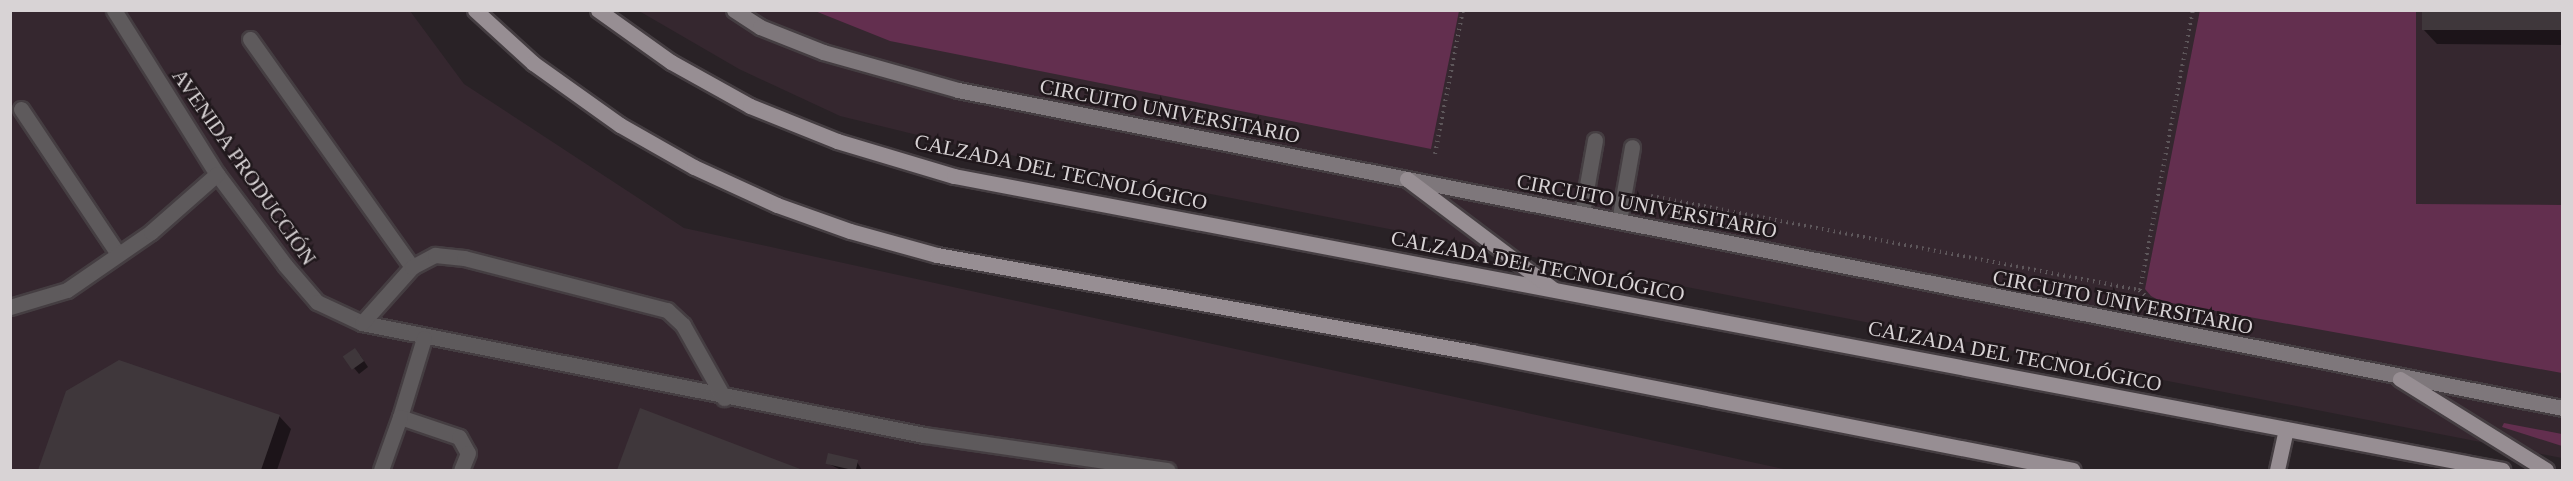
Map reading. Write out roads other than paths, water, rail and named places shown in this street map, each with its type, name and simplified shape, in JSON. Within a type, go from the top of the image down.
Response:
[{"type":"main road","points":[[475,10],[533,63],[620,125],[694,167],[777,205],[850,231],[937,255],[1472,352],[2073,471]]},
{"type":"main road","name":"CALZADA DEL TECNOLÓGICO","points":[[598,10],[671,63],[750,106],[837,141],[965,178],[2502,471]]},
{"type":"main road","points":[[1407,179],[1556,291]]},
{"type":"main road","points":[[2400,379],[2546,471]]},
{"type":"main road","points":[[2277,471],[2286,429]]},
{"type":"street","name":"CIRCUITO UNIVERSITARIO","points":[[734,10],[760,27],[822,52],[958,90],[1582,213],[2400,379],[2562,408]]},
{"type":"lane","name":"AVENIDA PRODUCCIÓN","points":[[114,10],[218,174],[285,266],[317,302],[362,323],[424,338],[724,398],[924,435],[1167,471]]},
{"type":"lane","points":[[250,39],[412,267]]},
{"type":"lane","points":[[21,109],[118,254]]},
{"type":"lane","points":[[1582,213],[1596,140]]},
{"type":"lane","points":[[1618,221],[1632,147]]},
{"type":"lane","points":[[10,308],[67,290],[118,254],[218,174]]},
{"type":"lane","points":[[362,323],[412,267],[435,255],[464,258],[666,310],[683,325],[724,398]]},
{"type":"lane","points":[[381,471],[424,338]]},
{"type":"lane","points":[[400,417],[459,437],[468,453],[461,471]]}]
